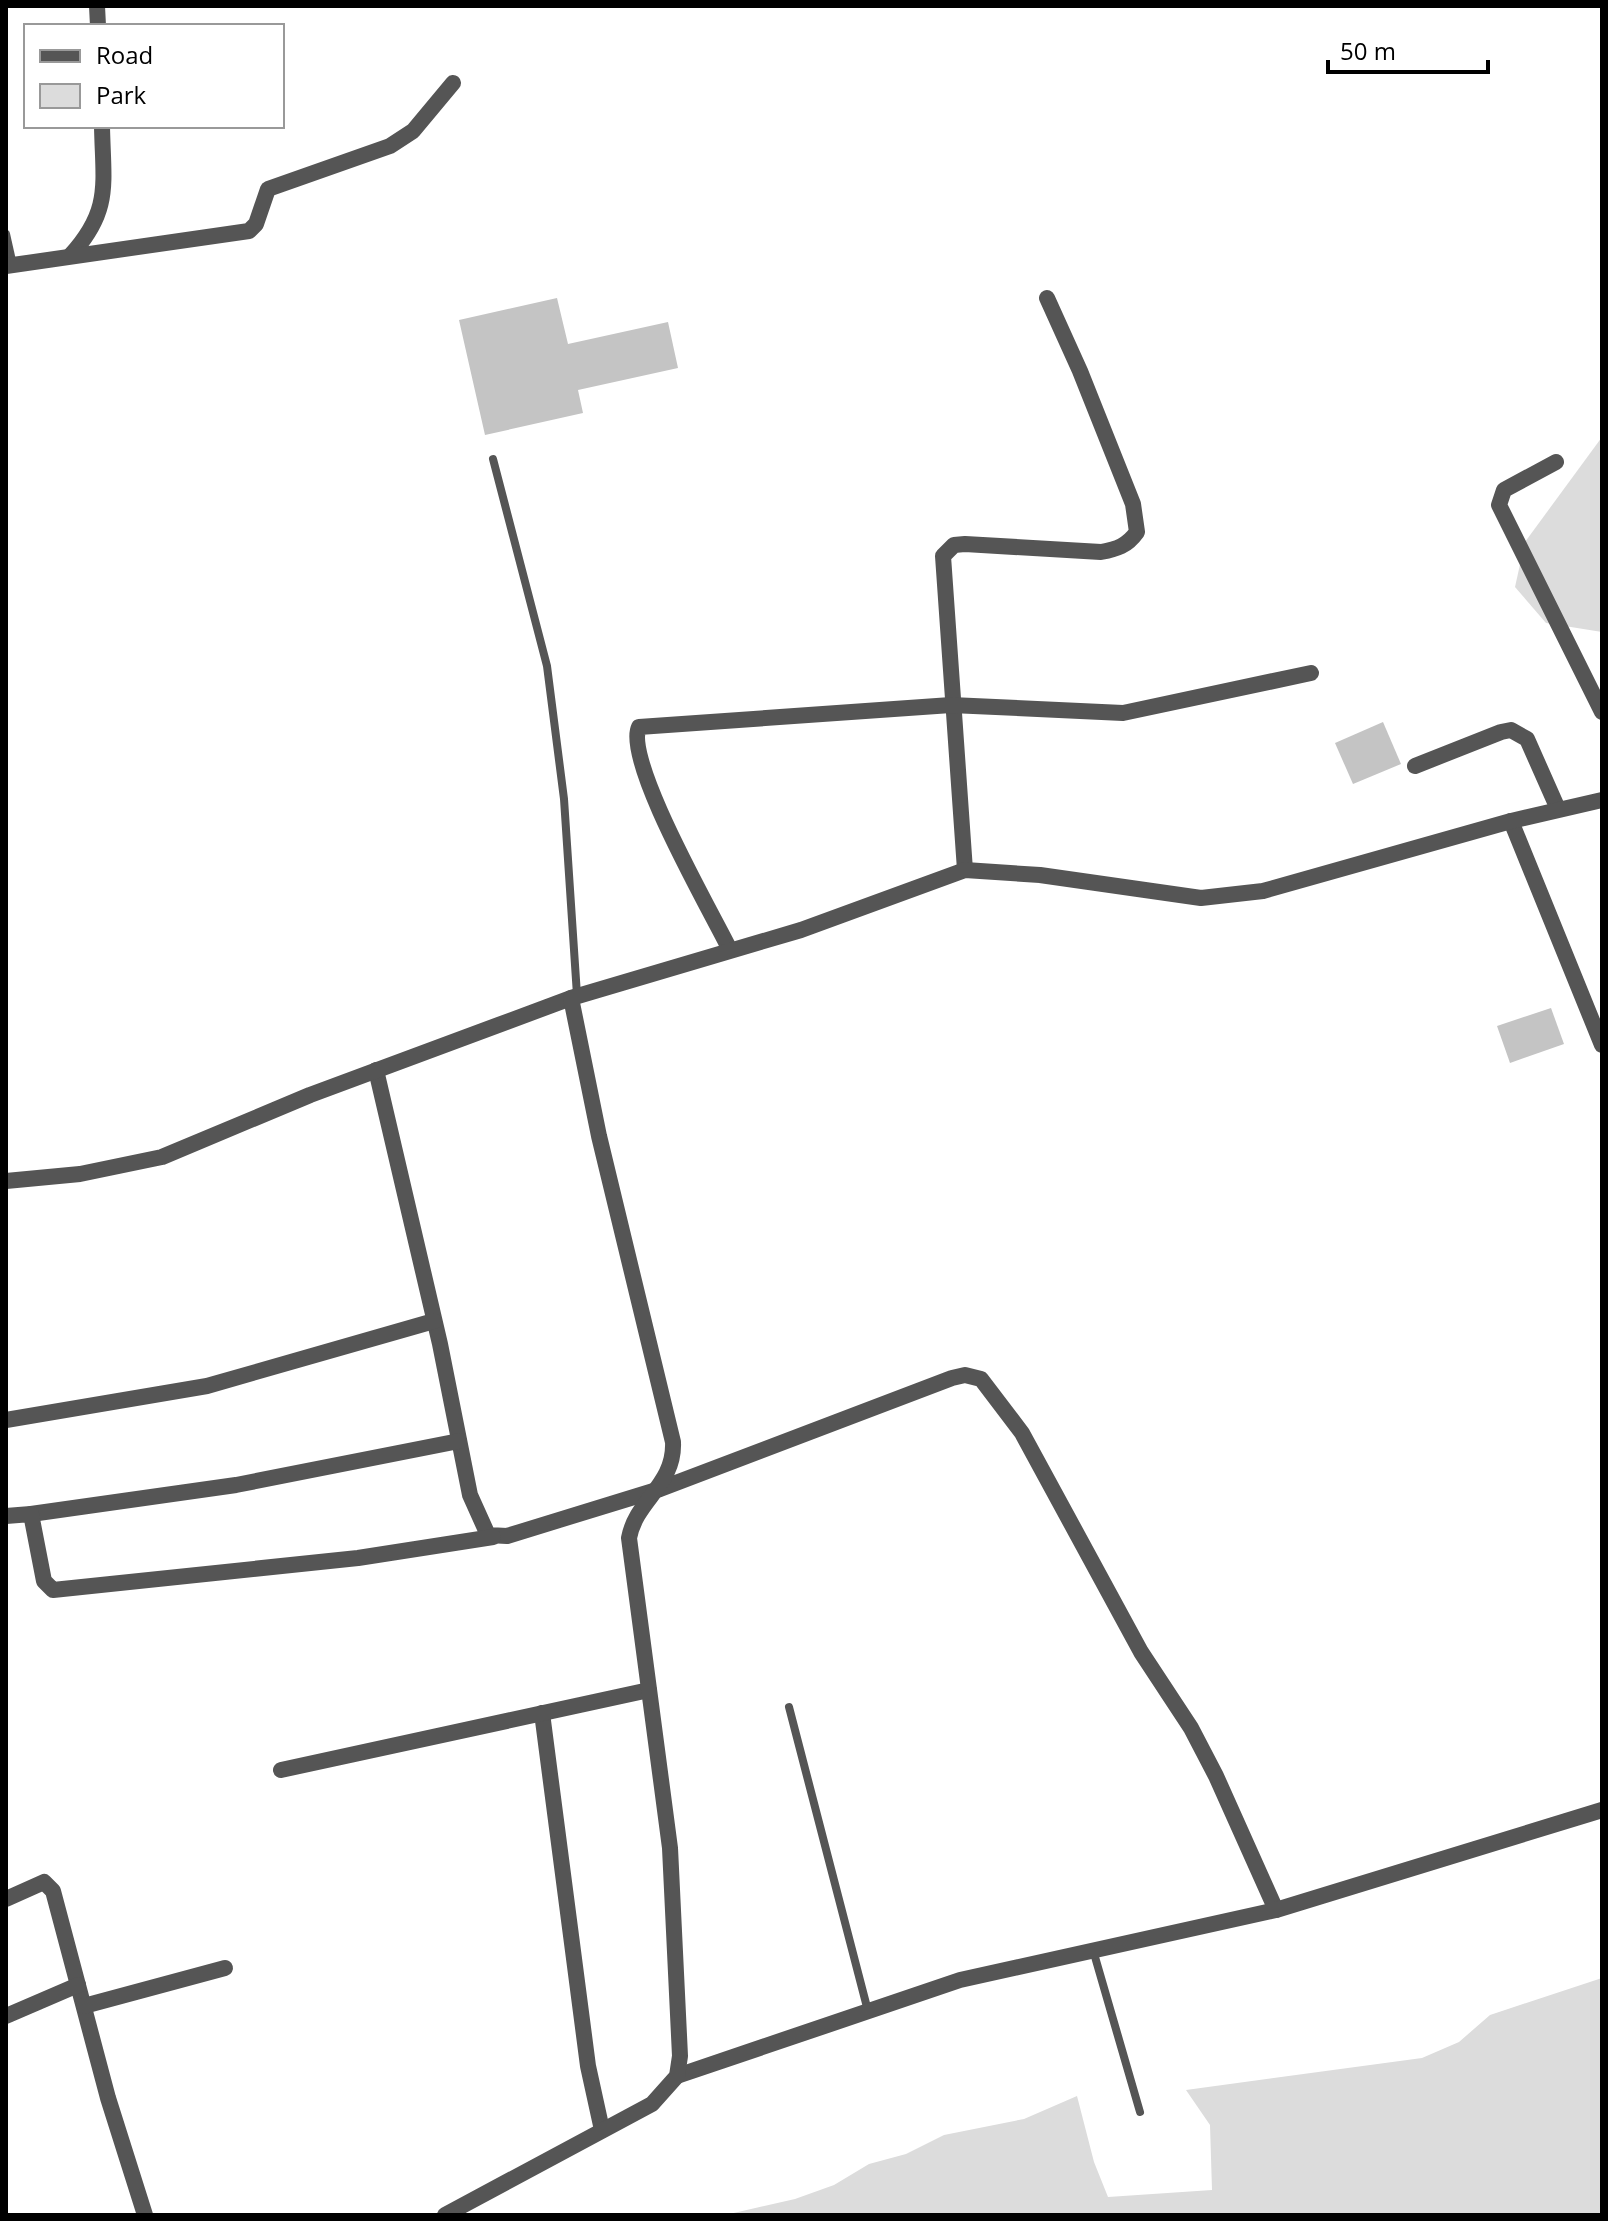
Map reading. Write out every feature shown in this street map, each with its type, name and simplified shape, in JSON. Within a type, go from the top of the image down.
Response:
[{"type":"street","points":[[9,265],[249,231],[256,224],[268,189],[390,146],[413,131],[453,83]]},
{"type":"street","points":[[70,256],[92,232],[99,212],[102,128]]},
{"type":"street","points":[[965,870],[943,567],[947,549],[965,544],[1101,552],[1130,542],[1137,532],[1133,504],[1047,298]]},
{"type":"street","points":[[1556,462],[1504,490],[1499,505],[1602,712]]},
{"type":"street","points":[[730,950],[646,779],[637,747],[639,727],[647,724],[951,705],[1123,713],[1311,673]]},
{"type":"street","points":[[1415,766],[1501,732],[1518,732],[1527,739],[1558,809]]},
{"type":"street","points":[[6,1181],[80,1174],[162,1157],[376,1070],[509,1024],[574,997],[801,930],[965,870],[1040,875],[1201,898],[1263,891],[1511,821],[1602,800]]},
{"type":"street","points":[[1511,821],[1602,1045]]},
{"type":"street","points":[[574,997],[599,1136],[673,1442],[668,1476],[636,1516],[629,1538],[664,1788],[674,1904],[677,2076]]},
{"type":"street","points":[[376,1070],[476,1512],[485,1532],[493,1537]]},
{"type":"street","points":[[6,1420],[207,1386],[434,1321]]},
{"type":"street","points":[[31,1514],[44,1581],[53,1590],[358,1558],[493,1537],[660,1489],[952,1378],[965,1375],[981,1379],[1022,1433],[1141,1652],[1191,1728],[1276,1910]]},
{"type":"street","points":[[6,1516],[236,1485],[459,1441]]},
{"type":"street","points":[[281,1770],[649,1690]]},
{"type":"street","points":[[542,1713],[588,2066],[602,2130]]},
{"type":"street","points":[[445,2215],[652,2104],[677,2076],[960,1980],[1276,1910],[1602,1810]]},
{"type":"street","points":[[6,1899],[35,1885],[49,1884],[108,2098],[145,2215]]},
{"type":"street","points":[[84,2006],[225,1968]]},
{"type":"street","points":[[6,2016],[78,1985]]},
{"type":"lane","points":[[6,234],[9,265]]},
{"type":"lane","points":[[493,459],[551,692],[564,799],[574,997]]},
{"type":"lane","points":[[789,1707],[868,2011]]},
{"type":"lane","points":[[1093,1950],[1140,2112]]},
{"type":"green space","points":[[1602,437],[1602,632],[1546,623],[1515,587],[1525,542]]},
{"type":"green space","points":[[1602,1978],[1602,2215],[725,2215],[795,2199],[834,2185],[869,2164],[906,2154],[944,2135],[1024,2119],[1077,2096],[1094,2162],[1108,2197],[1212,2190],[1210,2125],[1186,2090],[1422,2058],[1459,2042],[1490,2015]]},
{"type":"building","points":[[557,298],[568,344],[668,322],[678,368],[578,390],[583,413],[485,435],[459,320]]},
{"type":"building","points":[[1383,722],[1401,764],[1353,784],[1335,743]]},
{"type":"building","points":[[1551,1008],[1564,1044],[1510,1063],[1497,1026]]}]
